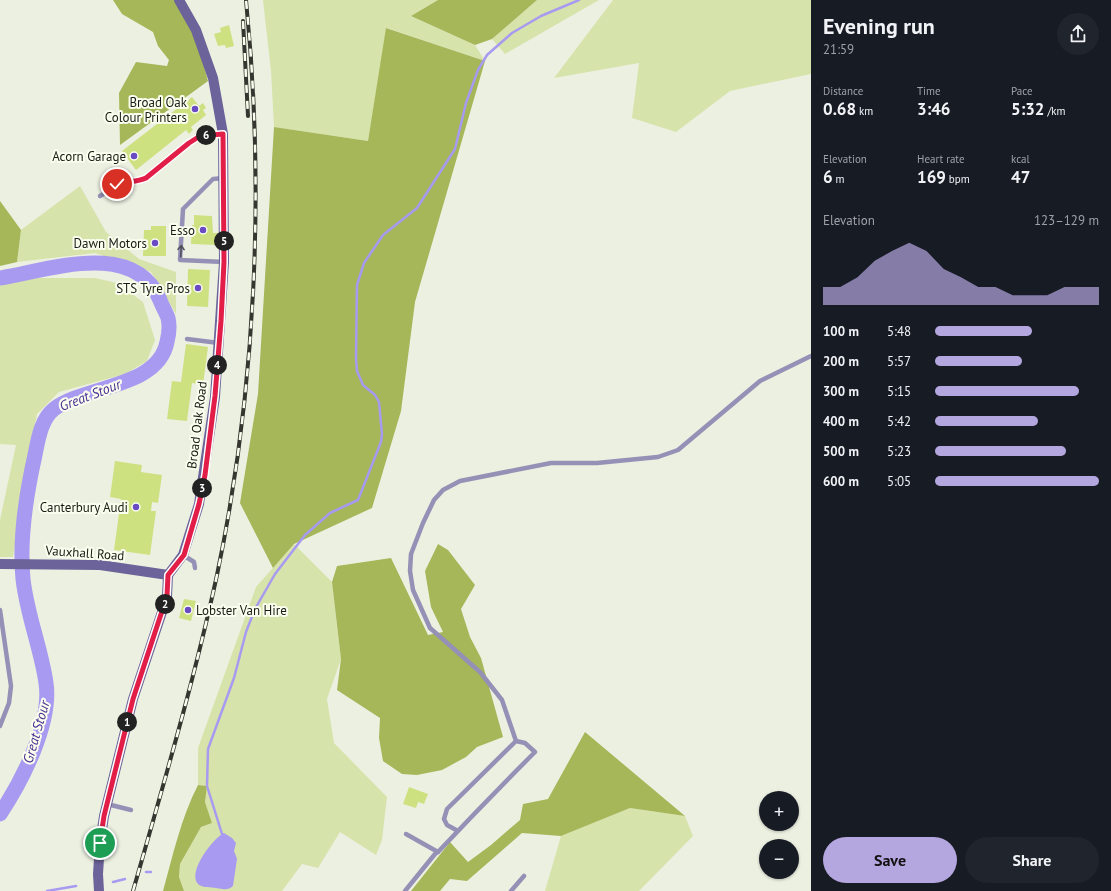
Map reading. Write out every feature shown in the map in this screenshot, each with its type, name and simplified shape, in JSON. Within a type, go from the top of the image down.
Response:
[{"type":"street","name":"Broad Oak Road","points":[[168,575],[184,555],[199,504],[205,475],[219,343],[224,262],[223,134],[213,78],[196,30],[179,0]]},
{"type":"street","name":"Vauxhall Road","points":[[4,564],[37,563],[100,565],[168,575]]},
{"type":"street","points":[[99,891],[98,874],[100,843],[107,804],[133,699],[167,596],[168,575]]},
{"type":"lane","points":[[100,196],[123,182],[139,181],[146,178],[189,143],[200,136],[223,134]]},
{"type":"lane","points":[[224,178],[214,179],[183,209],[180,260],[224,262]]},
{"type":"lane","points":[[187,339],[219,343]]},
{"type":"lane","points":[[516,741],[502,700],[480,672],[430,628],[413,590],[410,571],[411,554],[434,500],[443,490],[460,481],[552,463],[597,463],[658,457],[678,450],[760,381],[811,356]]},
{"type":"lane","points":[[184,555],[194,562],[194,568]]},
{"type":"lane","points":[[0,610],[11,686],[9,703],[0,726]]},
{"type":"lane","points":[[405,891],[438,852],[535,752],[525,743],[516,741]]},
{"type":"lane","points":[[458,831],[447,825],[444,819],[447,809],[516,741]]},
{"type":"lane","points":[[107,804],[131,810]]},
{"type":"lane","points":[[406,834],[438,852]]},
{"type":"lane","points":[[511,891],[524,876]]},
{"type":"green space","points":[[113,0],[178,0],[193,25],[208,81],[120,145],[119,93],[136,62],[167,66],[169,60],[158,46],[153,32],[122,14]]},
{"type":"green space","points":[[263,0],[438,0],[411,16],[475,45],[485,61],[387,28],[368,141],[274,127],[271,71]]},
{"type":"green space","points":[[438,0],[537,0],[492,39],[475,45],[411,16]]},
{"type":"green space","points":[[537,0],[599,0],[505,54],[492,39]]},
{"type":"green space","points":[[613,0],[811,0],[811,74],[730,91],[676,132],[632,118],[639,63],[554,78]]},
{"type":"green space","points":[[386,28],[485,61],[415,302],[401,411],[372,508],[294,544],[273,568],[240,503],[258,394],[274,127],[368,141]]},
{"type":"green space","points":[[80,186],[106,232],[139,259],[176,272],[176,314],[151,272],[95,253],[17,262],[21,230]]},
{"type":"green space","points":[[0,201],[21,230],[17,262],[0,266]]},
{"type":"green space","points":[[31,278],[95,278],[117,283],[143,302],[155,340],[147,361],[125,374],[59,392],[37,414],[13,557],[0,557],[0,520],[16,445],[0,444],[0,285]]},
{"type":"green space","points":[[294,544],[332,582],[341,659],[327,699],[334,743],[387,797],[382,840],[376,855],[340,832],[318,868],[302,864],[282,891],[184,891],[179,877],[180,864],[201,827],[212,823],[205,802],[207,786],[198,785],[198,748],[256,587]]},
{"type":"green space","points":[[438,544],[448,550],[475,585],[461,609],[470,637],[481,658],[503,737],[477,747],[466,757],[442,770],[417,775],[402,774],[383,761],[379,738],[380,718],[337,690],[341,659],[332,582],[337,566],[391,558],[428,635],[443,632],[431,607],[425,571]]},
{"type":"green space","points":[[585,732],[685,816],[630,808],[561,836],[522,833],[467,881],[450,879],[440,891],[411,891],[450,842],[468,862],[491,845],[520,820],[523,804],[548,799]]},
{"type":"green space","points":[[198,785],[207,786],[205,802],[212,823],[201,827],[180,864],[179,877],[184,891],[163,891],[182,824]]},
{"type":"green space","points":[[630,808],[685,816],[693,836],[639,891],[545,891],[561,836]]},
{"type":"shaded area","points":[[224,833],[232,838],[236,843],[234,851],[237,859],[233,886],[229,889],[204,887],[198,884],[196,879],[198,864],[208,848],[219,836]]},
{"type":"building","points":[[229,25],[234,46],[226,48],[225,45],[218,46],[214,34],[221,32],[220,28]]},
{"type":"building","points":[[192,97],[199,106],[203,103],[206,108],[203,110],[206,115],[191,127],[193,130],[189,134],[186,130],[136,170],[122,151]]},
{"type":"building","points":[[194,215],[212,216],[213,233],[218,233],[218,245],[191,244]]},
{"type":"building","name":"Dawn Motors","points":[[151,226],[166,226],[166,256],[143,256],[144,230],[151,230]]},
{"type":"building","name":"STS Tyre Pros","points":[[188,269],[210,270],[208,307],[187,306]]},
{"type":"building","points":[[186,344],[208,347],[203,385],[192,383],[187,421],[167,419],[172,381],[181,382]]},
{"type":"building","name":"Canterbury Audi","points":[[115,461],[142,465],[141,472],[162,475],[158,503],[152,502],[151,511],[156,511],[150,555],[114,550],[121,499],[110,497]]},
{"type":"building","name":"Lobster Van Hire","points":[[184,599],[196,601],[191,621],[179,618]]},
{"type":"building","points":[[409,787],[428,794],[424,804],[418,802],[416,808],[403,804]]},
{"type":"waterway","points":[[222,834],[207,786],[208,749],[234,678],[246,632],[255,609],[275,574],[305,535],[330,513],[358,500],[381,442],[382,434],[379,402],[375,395],[363,385],[357,371],[357,285],[364,263],[383,235],[417,208],[455,149],[466,103],[478,70],[487,55],[512,33],[541,16],[579,0]]},
{"type":"waterway","name":"Great Stour","points":[[0,278],[65,265],[89,263],[111,264],[131,270],[148,281],[160,300],[168,318],[169,327],[167,342],[161,357],[150,368],[136,377],[119,384],[68,401],[54,409],[43,424],[37,443],[26,501],[22,564],[25,592],[44,670],[47,699],[40,733],[34,751],[9,801],[0,814]]},
{"type":"waterway","points":[[146,872],[151,872]]},
{"type":"waterway","points":[[113,882],[125,879]]},
{"type":"waterway","points":[[47,891],[76,886]]},
{"type":"railway","points":[[133,891],[178,733],[208,615],[230,505],[241,433],[253,289],[255,216],[255,143],[252,71],[246,0]]},
{"type":"railway","points":[[243,21],[248,116]]},
{"type":"place","name":"Broad Oak Colour Printers","points":[[195,109]]},
{"type":"place","name":"Acorn Garage","points":[[134,156]]},
{"type":"place","name":"Esso","points":[[203,230]]},
{"type":"place","name":"Dawn Motors","points":[[155,243]]},
{"type":"place","name":"STS Tyre Pros","points":[[198,288]]},
{"type":"place","name":"Canterbury Audi","points":[[136,507]]},
{"type":"place","name":"Lobster Van Hire","points":[[188,610]]},
{"type":"route","points":[[100,843],[104,816],[138,680],[167,596],[168,575],[184,555],[199,504],[205,475],[215,396],[221,321],[224,262],[223,134],[200,136],[189,143],[146,178],[139,181],[117,184]]}]
